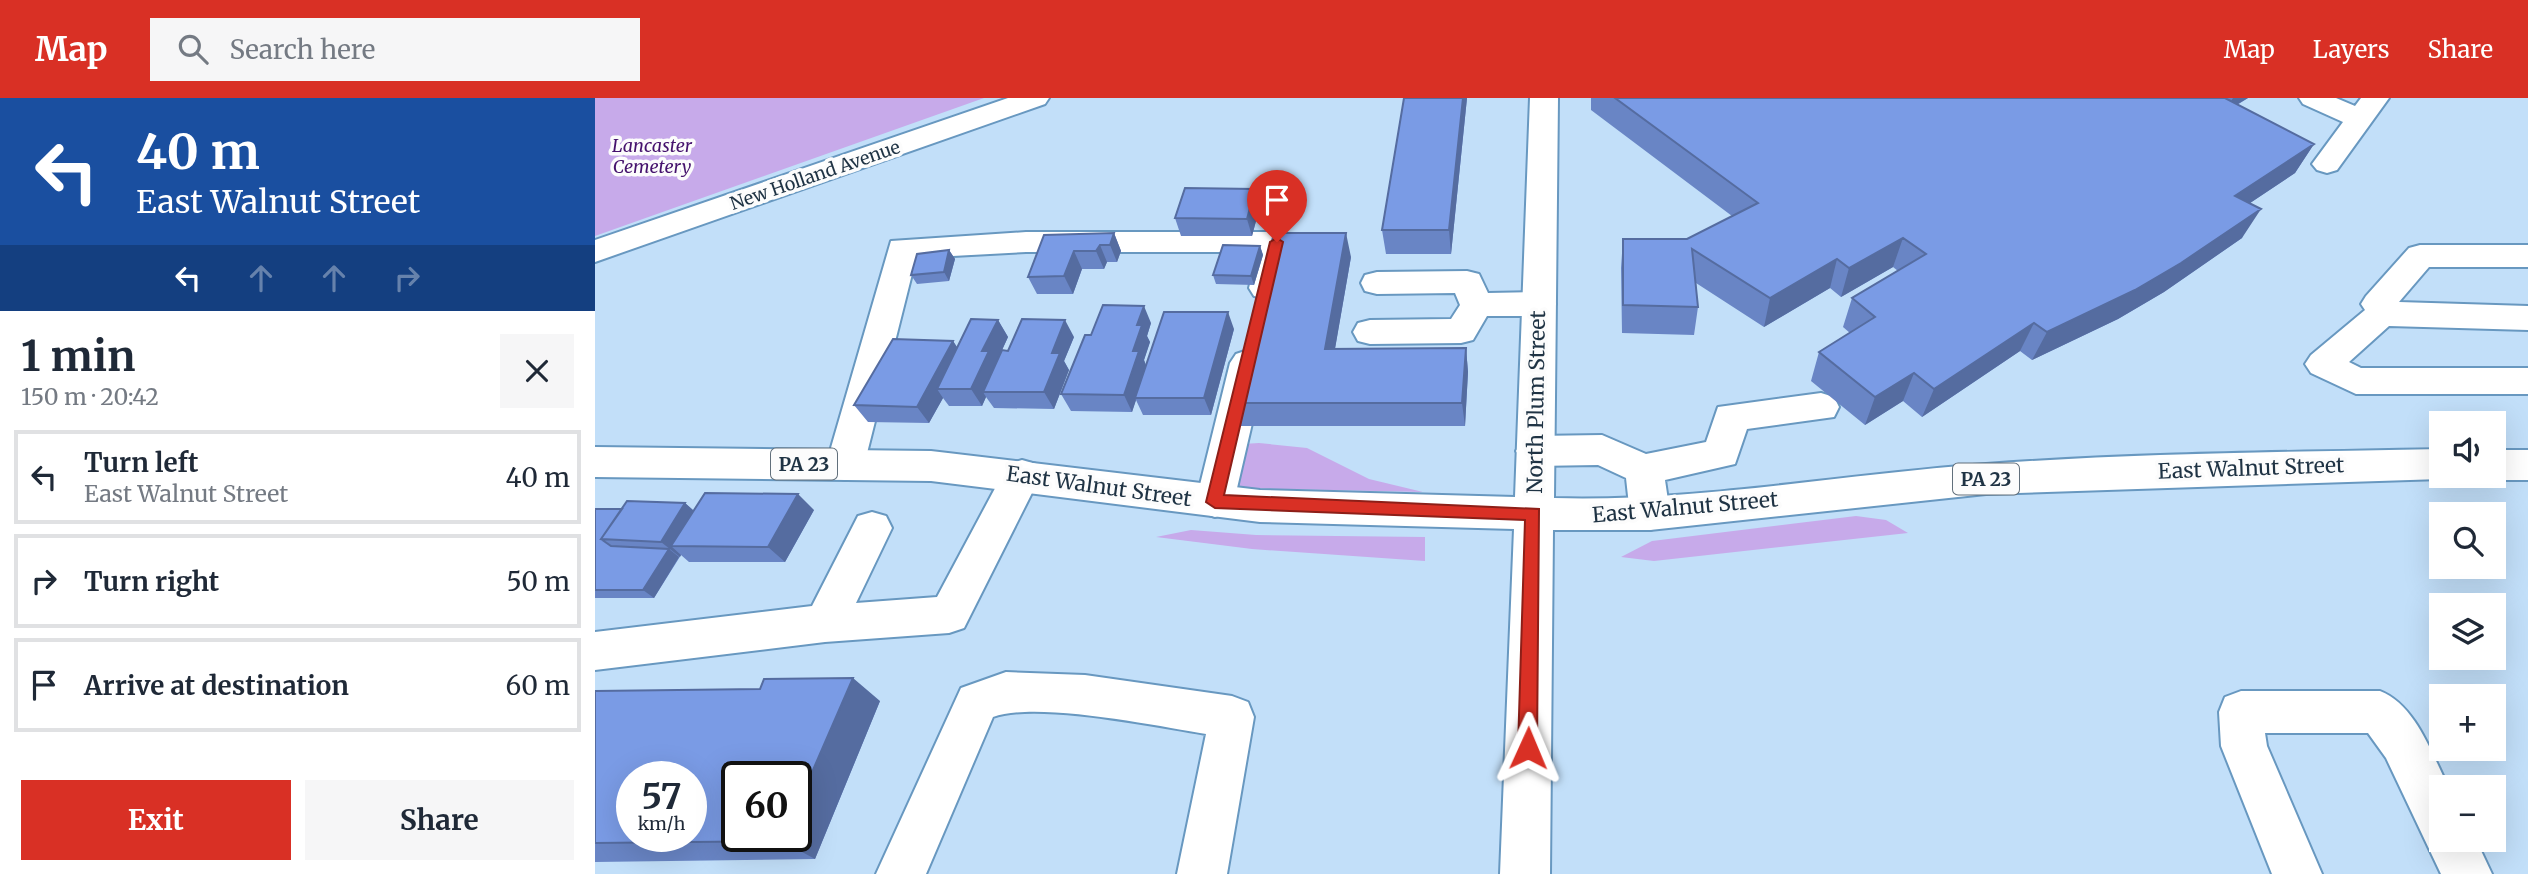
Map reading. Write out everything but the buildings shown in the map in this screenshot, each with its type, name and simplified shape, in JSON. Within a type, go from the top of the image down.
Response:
[{"type":"main road","name":"New Holland Avenue","points":[[595,251],[1035,98]]},
{"type":"main road","name":"North Plum Street","points":[[1525,874],[1544,98]]},
{"type":"main road","points":[[2313,98],[2367,108],[2327,164]]},
{"type":"main road","points":[[845,465],[902,248],[1026,242],[1277,242],[1215,502]]},
{"type":"main road","points":[[2528,257],[2420,256],[2378,304],[2393,315],[2528,318]]},
{"type":"main road","points":[[1377,283],[1467,282],[1477,305]]},
{"type":"main road","points":[[1477,305],[1539,304]]},
{"type":"main road","points":[[1370,332],[1461,331],[1477,305]]},
{"type":"main road","points":[[2386,310],[2323,364],[2356,381],[2528,381]]},
{"type":"main road","points":[[1535,451],[1602,450],[1644,469],[1722,454],[1731,417],[1821,407]]},
{"type":"main road","name":"East Walnut Street","points":[[595,462],[931,466],[1022,475],[1215,502],[1533,514],[1650,514],[1986,479],[2251,468],[2429,464]]},
{"type":"main road","points":[[2506,465],[2528,465]]},
{"type":"main road","points":[[1644,469],[1650,514]]},
{"type":"main road","points":[[595,650],[825,623],[949,615],[1022,475]]},
{"type":"main road","points":[[825,623],[872,528]]},
{"type":"main road","points":[[901,874],[977,703],[1006,692],[1085,695],[1232,717],[1202,874]]},
{"type":"main road","points":[[2297,874],[2243,746],[2241,712],[2380,712],[2402,743],[2429,798]]},
{"type":"main road","points":[[2456,852],[2467,874]]},
{"type":"green space","name":"Lancaster Cemetery","points":[[595,98],[984,98],[595,236]]},
{"type":"green space","points":[[1243,444],[1307,448],[1369,479],[1423,492],[1241,488],[1237,486]]},
{"type":"green space","points":[[1856,516],[1886,520],[1908,533],[1654,561],[1621,557],[1652,541]]},
{"type":"green space","points":[[1191,530],[1256,535],[1425,537],[1425,561],[1252,549],[1156,537]]},
{"type":"route","points":[[1277,242],[1215,502],[1260,506],[1533,514],[1528,748]]}]
